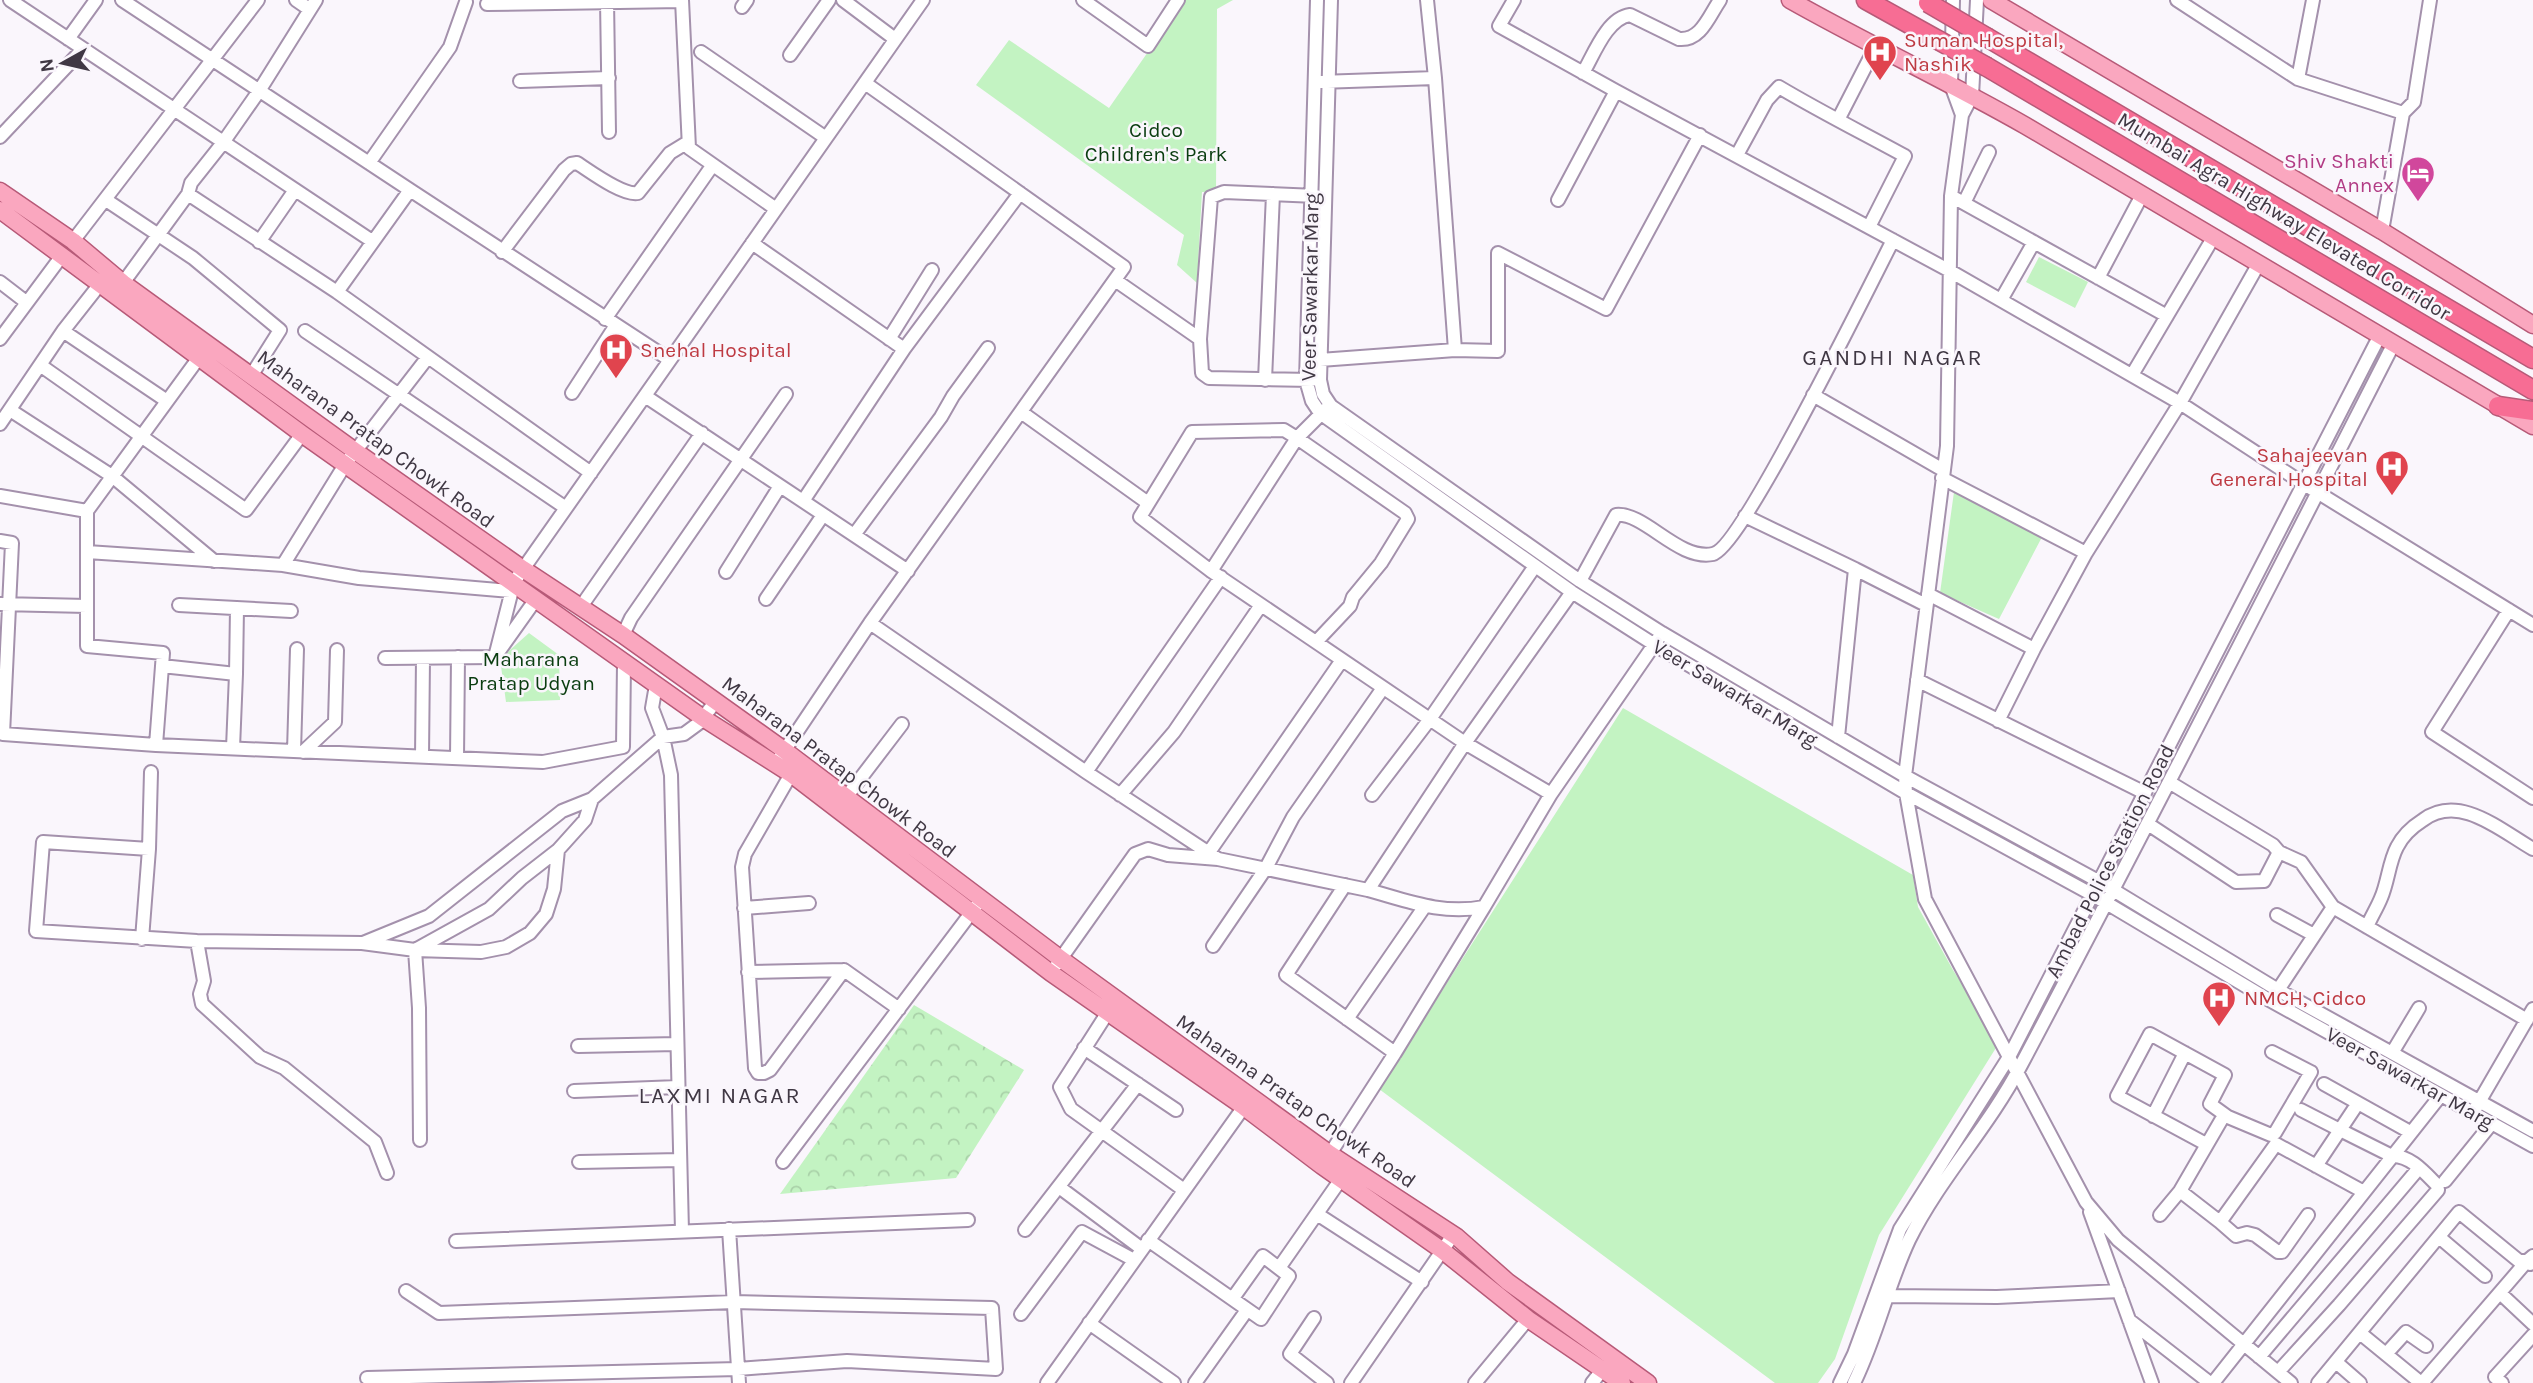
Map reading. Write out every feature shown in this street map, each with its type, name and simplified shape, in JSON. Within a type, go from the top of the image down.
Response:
[{"type":"highway","name":"Mumbai Agra Highway Elevated Corridor","points":[[1866,0],[2533,390]]},
{"type":"highway","name":"Mumbai Agra Highway Elevated Corridor","points":[[1925,2],[2533,359]]},
{"type":"highway","points":[[2498,406],[2533,411]]},
{"type":"main road","points":[[1790,0],[1875,48],[1972,96],[2533,426]]},
{"type":"main road","points":[[1991,0],[2382,231],[2533,325]]},
{"type":"main road","name":"Maharana Pratap Chowk Road","points":[[0,191],[73,241],[302,434],[350,457]]},
{"type":"main road","name":"Maharana Pratap Chowk Road","points":[[0,210],[100,284],[204,352],[251,376],[350,457],[516,581],[536,599],[703,718],[780,757],[847,796],[976,906]]},
{"type":"main road","name":"Maharana Pratap Chowk Road","points":[[516,581],[580,608],[623,635],[716,701],[780,757],[791,774],[1326,1160],[1454,1235],[1508,1282],[1648,1383]]},
{"type":"main road","name":"Maharana Pratap Chowk Road","points":[[1056,966],[1108,1012],[1248,1102]]},
{"type":"main road","name":"Maharana Pratap Chowk Road","points":[[1326,1160],[1341,1179],[1443,1251],[1528,1319],[1622,1383]]},
{"type":"street","points":[[10,0],[372,241]]},
{"type":"street","points":[[68,39],[96,0]]},
{"type":"street","points":[[121,0],[670,360]]},
{"type":"street","points":[[73,241],[258,0]]},
{"type":"street","points":[[123,283],[188,194],[191,183],[259,91],[313,4],[296,0]]},
{"type":"street","points":[[487,4],[682,0],[688,142],[693,152],[776,209]]},
{"type":"street","points":[[790,55],[829,0]]},
{"type":"street","points":[[843,0],[895,39]]},
{"type":"street","points":[[495,657],[516,581],[923,0]]},
{"type":"street","points":[[1083,0],[1148,46],[1178,0]]},
{"type":"street","name":"Veer Sawarkar Marg","points":[[1317,0],[1306,380],[1312,401],[1662,633],[1905,776],[2099,882],[2228,968],[2278,990],[2392,1053],[2476,1107],[2492,1123],[2533,1146]]},
{"type":"street","name":"Veer Sawarkar Marg","points":[[1331,0],[1320,360],[1325,410],[1535,566],[1655,645],[1906,793],[2228,968],[2441,1095],[2533,1131]]},
{"type":"street","points":[[1427,0],[1455,350]]},
{"type":"street","points":[[1514,0],[1499,26],[1950,271],[2180,402],[2318,493],[2533,625]]},
{"type":"street","points":[[1583,73],[1606,33],[1622,16],[1630,15],[1679,39],[1687,40],[1696,36],[1720,0]]},
{"type":"street","points":[[1953,0],[1951,85],[1962,115]]},
{"type":"street","points":[[1977,0],[1972,96],[1962,115],[1951,196],[1947,446],[1905,776],[1906,793],[1925,899],[2086,1202],[2152,1383]]},
{"type":"street","points":[[2177,0],[2298,79],[2403,113]]},
{"type":"street","points":[[2298,79],[2313,0]]},
{"type":"street","points":[[2382,231],[2403,113],[2414,102],[2430,0]]},
{"type":"street","points":[[607,1],[609,132]]},
{"type":"street","points":[[369,163],[450,47],[466,2]]},
{"type":"street","points":[[1839,118],[1875,48]]},
{"type":"street","points":[[0,137],[83,49]]},
{"type":"street","points":[[701,52],[826,138]]},
{"type":"street","points":[[520,81],[609,78]]},
{"type":"street","points":[[1314,82],[1435,78]]},
{"type":"street","points":[[780,757],[870,623],[1124,267],[865,83]]},
{"type":"street","points":[[1737,155],[1767,100],[1779,87],[1825,114],[1839,118],[1905,156],[1869,227]]},
{"type":"street","points":[[1558,200],[1616,91]]},
{"type":"street","points":[[1320,360],[1455,350],[1498,351],[1498,253],[1606,309],[1700,135]]},
{"type":"street","points":[[502,252],[571,164],[577,163],[623,191],[634,194],[638,193],[670,153],[688,142]]},
{"type":"street","points":[[1964,203],[1989,152]]},
{"type":"street","points":[[572,393],[611,322],[712,166]]},
{"type":"street","points":[[259,242],[295,190]]},
{"type":"street","points":[[337,292],[410,190]]},
{"type":"street","points":[[1320,380],[1209,378],[1202,373],[1200,339],[1211,197],[1224,192],[1325,197]]},
{"type":"street","points":[[803,501],[904,349],[1020,193]]},
{"type":"street","points":[[188,194],[337,292],[591,473]]},
{"type":"street","points":[[1265,380],[1273,194]]},
{"type":"street","points":[[2098,278],[2142,195]]},
{"type":"street","points":[[1951,196],[2167,316]]},
{"type":"street","points":[[106,200],[193,258],[280,330],[251,376]]},
{"type":"street","points":[[2132,375],[2213,238]]},
{"type":"street","points":[[1580,581],[1616,515],[1620,514],[1685,550],[1709,554],[1722,549],[1745,516],[1813,395],[1893,240]]},
{"type":"street","points":[[2001,300],[2034,242]]},
{"type":"street","points":[[752,243],[904,349]]},
{"type":"street","points":[[0,339],[61,257]]},
{"type":"street","points":[[1998,721],[2087,554],[2180,402],[2258,265]]},
{"type":"street","points":[[889,339],[932,270]]},
{"type":"street","points":[[1115,280],[1200,339]]},
{"type":"street","points":[[0,282],[26,302]]},
{"type":"street","points":[[0,424],[63,331],[100,284]]},
{"type":"street","points":[[63,331],[167,401]]},
{"type":"street","points":[[305,331],[566,508]]},
{"type":"street","name":"Ambad Police Station Road","points":[[1840,1383],[1854,1354],[1900,1229],[2009,1057],[2304,484],[2386,341]]},
{"type":"street","name":"Ambad Police Station Road","points":[[1854,1383],[1870,1350],[1897,1268],[1916,1228],[2017,1074],[2114,891],[2318,493],[2386,341]]},
{"type":"street","points":[[853,535],[941,417],[988,348]]},
{"type":"street","points":[[156,745],[163,653],[87,646],[87,511],[204,352]]},
{"type":"street","points":[[283,565],[350,457],[428,357]]},
{"type":"street","points":[[40,365],[246,510],[302,434]]},
{"type":"street","points":[[623,635],[631,618],[786,394]]},
{"type":"street","points":[[1813,395],[1943,474],[2087,554]]},
{"type":"street","points":[[645,396],[908,571]]},
{"type":"street","points":[[9,410],[112,476],[214,561]]},
{"type":"street","points":[[1086,772],[1216,574],[1297,438],[1325,410]]},
{"type":"street","points":[[1021,412],[1148,503]]},
{"type":"street","points":[[1317,642],[1350,606],[1353,597],[1381,563],[1408,519],[1405,513],[1284,430],[1192,432],[1140,517],[1216,574],[1383,688],[1465,743],[1551,794]]},
{"type":"street","points":[[580,608],[702,433]]},
{"type":"street","points":[[726,572],[780,486]]},
{"type":"street","points":[[0,496],[87,511]]},
{"type":"street","points":[[766,598],[823,515]]},
{"type":"street","points":[[1745,516],[2034,649]]},
{"type":"street","points":[[0,541],[12,543],[4,604],[3,734],[156,745],[543,762],[623,747],[624,663]]},
{"type":"street","points":[[87,552],[283,565],[359,578],[516,581]]},
{"type":"street","points":[[1372,795],[1430,719],[1535,566]]},
{"type":"street","points":[[1838,737],[1856,569]]},
{"type":"street","points":[[1368,890],[1465,743],[1572,592]]},
{"type":"street","points":[[495,657],[536,599]]},
{"type":"street","points":[[4,604],[87,606]]},
{"type":"street","points":[[179,605],[291,611]]},
{"type":"street","points":[[1120,795],[1174,732],[1261,605]]},
{"type":"street","points":[[233,748],[237,608]]},
{"type":"street","points":[[2509,610],[2432,732],[2533,798]]},
{"type":"street","points":[[870,623],[1210,857]]},
{"type":"street","points":[[1326,1160],[1395,1053],[1551,794],[1662,633]]},
{"type":"street","points":[[297,649],[299,751]]},
{"type":"street","points":[[299,751],[335,722],[337,650]]},
{"type":"street","points":[[457,758],[458,657]]},
{"type":"street","points":[[385,658],[495,657]]},
{"type":"street","points":[[422,757],[423,658]]},
{"type":"street","points":[[1210,857],[1342,660]]},
{"type":"street","points":[[162,666],[236,674]]},
{"type":"street","points":[[1917,680],[2145,793]]},
{"type":"street","points":[[656,685],[652,708],[663,737],[671,775],[682,1231]]},
{"type":"street","points":[[1213,946],[1266,868],[1293,817],[1383,688]]},
{"type":"street","points":[[362,943],[429,916],[562,811],[592,799],[663,737],[684,734],[703,718],[716,701]]},
{"type":"street","points":[[847,796],[902,724]]},
{"type":"street","points":[[142,938],[149,849],[151,772]]},
{"type":"street","points":[[791,774],[745,854],[742,867],[755,1068],[758,1073],[770,1070],[844,970]]},
{"type":"street","points":[[2169,782],[2273,845],[2279,852],[2301,862],[2333,907],[2529,1021],[2476,1107]]},
{"type":"street","points":[[415,950],[489,909],[522,878],[558,850],[585,820],[592,799]]},
{"type":"street","points":[[2367,927],[2382,897],[2396,849],[2404,836],[2432,813],[2458,809],[2476,816],[2533,849]]},
{"type":"street","points":[[2148,824],[2236,882],[2264,881],[2279,852]]},
{"type":"street","points":[[149,849],[43,842],[36,931],[197,941],[362,943],[415,950],[481,952],[506,947],[530,933],[546,914],[554,889],[558,850]]},
{"type":"street","points":[[1056,966],[1135,854],[1148,849],[1168,855],[1210,857],[1266,868],[1368,890],[1440,910],[1484,907]]},
{"type":"street","points":[[1345,885],[1286,975],[1395,1053]]},
{"type":"street","points":[[744,908],[810,903]]},
{"type":"street","points":[[783,1162],[976,906]]},
{"type":"street","points":[[1348,1019],[1425,906]]},
{"type":"street","points":[[2278,990],[2333,907]]},
{"type":"street","points":[[2277,915],[2314,935]]},
{"type":"street","points":[[197,941],[204,981],[200,994],[202,1004],[260,1057],[284,1068],[374,1142],[387,1173]]},
{"type":"street","points":[[415,950],[419,1008],[420,1140]]},
{"type":"street","points":[[748,972],[844,970],[899,1009]]},
{"type":"street","points":[[2392,1053],[2419,1008]]},
{"type":"street","points":[[1108,1012],[1060,1087],[1071,1109],[1184,1189]]},
{"type":"street","points":[[2206,1144],[2117,1096],[2150,1034],[2225,1075],[2210,1104],[2228,1117],[2271,1135],[2275,1133],[2311,1072],[2273,1052]]},
{"type":"street","points":[[579,1046],[677,1044]]},
{"type":"street","points":[[1084,1048],[1176,1110]]},
{"type":"street","points":[[2153,1116],[2185,1053]]},
{"type":"street","points":[[1025,1230],[1138,1084]]},
{"type":"street","points":[[2324,1084],[2410,1132]]},
{"type":"street","points":[[575,1091],[678,1087]]},
{"type":"street","points":[[2129,1320],[2212,1383],[2441,1095]]},
{"type":"street","points":[[1047,1383],[1248,1102]]},
{"type":"street","points":[[2316,1166],[2358,1103]]},
{"type":"street","points":[[2278,1372],[2438,1190],[2437,1185],[2419,1168],[2400,1155],[2392,1156],[2301,1110]]},
{"type":"street","points":[[2161,1215],[2180,1191],[2223,1117],[2228,1117]]},
{"type":"street","points":[[2445,1181],[2492,1123]]},
{"type":"street","points":[[2220,1222],[2276,1143],[2364,1192]]},
{"type":"street","points":[[579,1162],[680,1160]]},
{"type":"street","points":[[2259,1357],[2419,1168]]},
{"type":"street","points":[[1279,1268],[1341,1179]]},
{"type":"street","points":[[1059,1187],[1146,1245],[1233,1298],[1261,1319],[1289,1276],[1263,1256],[1233,1298]]},
{"type":"street","points":[[2180,1191],[2235,1236],[2247,1233],[2255,1235],[2278,1252],[2282,1252],[2308,1215]]},
{"type":"street","points":[[2086,1202],[2118,1240],[2291,1383]]},
{"type":"street","points":[[2318,1383],[2459,1212],[2519,1261],[2531,1262]]},
{"type":"street","points":[[1317,1214],[1422,1282]]},
{"type":"street","points":[[456,1241],[968,1220]]},
{"type":"street","points":[[729,1229],[739,1383]]},
{"type":"street","points":[[1021,1314],[1082,1232],[1134,1260]]},
{"type":"street","points":[[1352,1383],[1454,1235]]},
{"type":"street","points":[[2440,1237],[2485,1276]]},
{"type":"street","points":[[2360,1333],[2421,1383],[2531,1262]]},
{"type":"street","points":[[367,1378],[738,1369],[847,1361],[996,1369],[992,1308],[734,1302],[439,1313],[406,1291]]},
{"type":"street","points":[[1888,1296],[1997,1297],[2119,1291]]},
{"type":"street","points":[[2500,1293],[2533,1324]]},
{"type":"street","points":[[1195,1383],[1247,1310]]},
{"type":"street","points":[[1314,1318],[1290,1354],[1327,1383]]},
{"type":"street","points":[[1475,1383],[1528,1319]]},
{"type":"street","points":[[1089,1323],[1174,1383]]},
{"type":"street","points":[[2386,1354],[2406,1332],[2426,1346]]},
{"type":"street","points":[[2502,1383],[2495,1377],[2533,1335]]},
{"type":"street","points":[[2336,1362],[2360,1383]]},
{"type":"street","points":[[1592,1383],[1604,1369]]},
{"type":"green space","name":"Cidco Children's Park","points":[[1184,0],[1233,0],[1217,9],[1216,193],[1202,192],[1197,283],[1177,265],[1184,235],[976,85],[1009,40],[1109,108]]},
{"type":"green space","points":[[2039,257],[2088,282],[2075,308],[2026,282]]},
{"type":"green space","points":[[1954,492],[2042,537],[1999,619],[1940,593]]},
{"type":"green space","name":"Maharana Pratap Udyan","points":[[529,633],[559,655],[560,700],[506,702],[500,659]]},
{"type":"green space","points":[[1623,708],[1913,875],[1918,907],[1953,970],[1999,1043],[1879,1235],[1835,1359],[1818,1383],[1775,1383],[1379,1089]]},
{"type":"green space","points":[[914,1005],[1024,1070],[956,1178],[780,1194]]},
{"type":"place","name":"Suman Hospital, Nashik","points":[[1880,82]]},
{"type":"place","name":"Shiv Shakti Annex","points":[[2418,203]]},
{"type":"place","name":"Snehal Hospital","points":[[616,380]]},
{"type":"place","name":"Sahajeevan General Hospital","points":[[2392,497]]},
{"type":"place","name":"NMCH, Cidco","points":[[2219,1028]]},
{"type":"district","name":"GANDHI NAGAR","points":[[1893,357]]},
{"type":"district","name":"LAXMI NAGAR","points":[[720,1095]]}]
